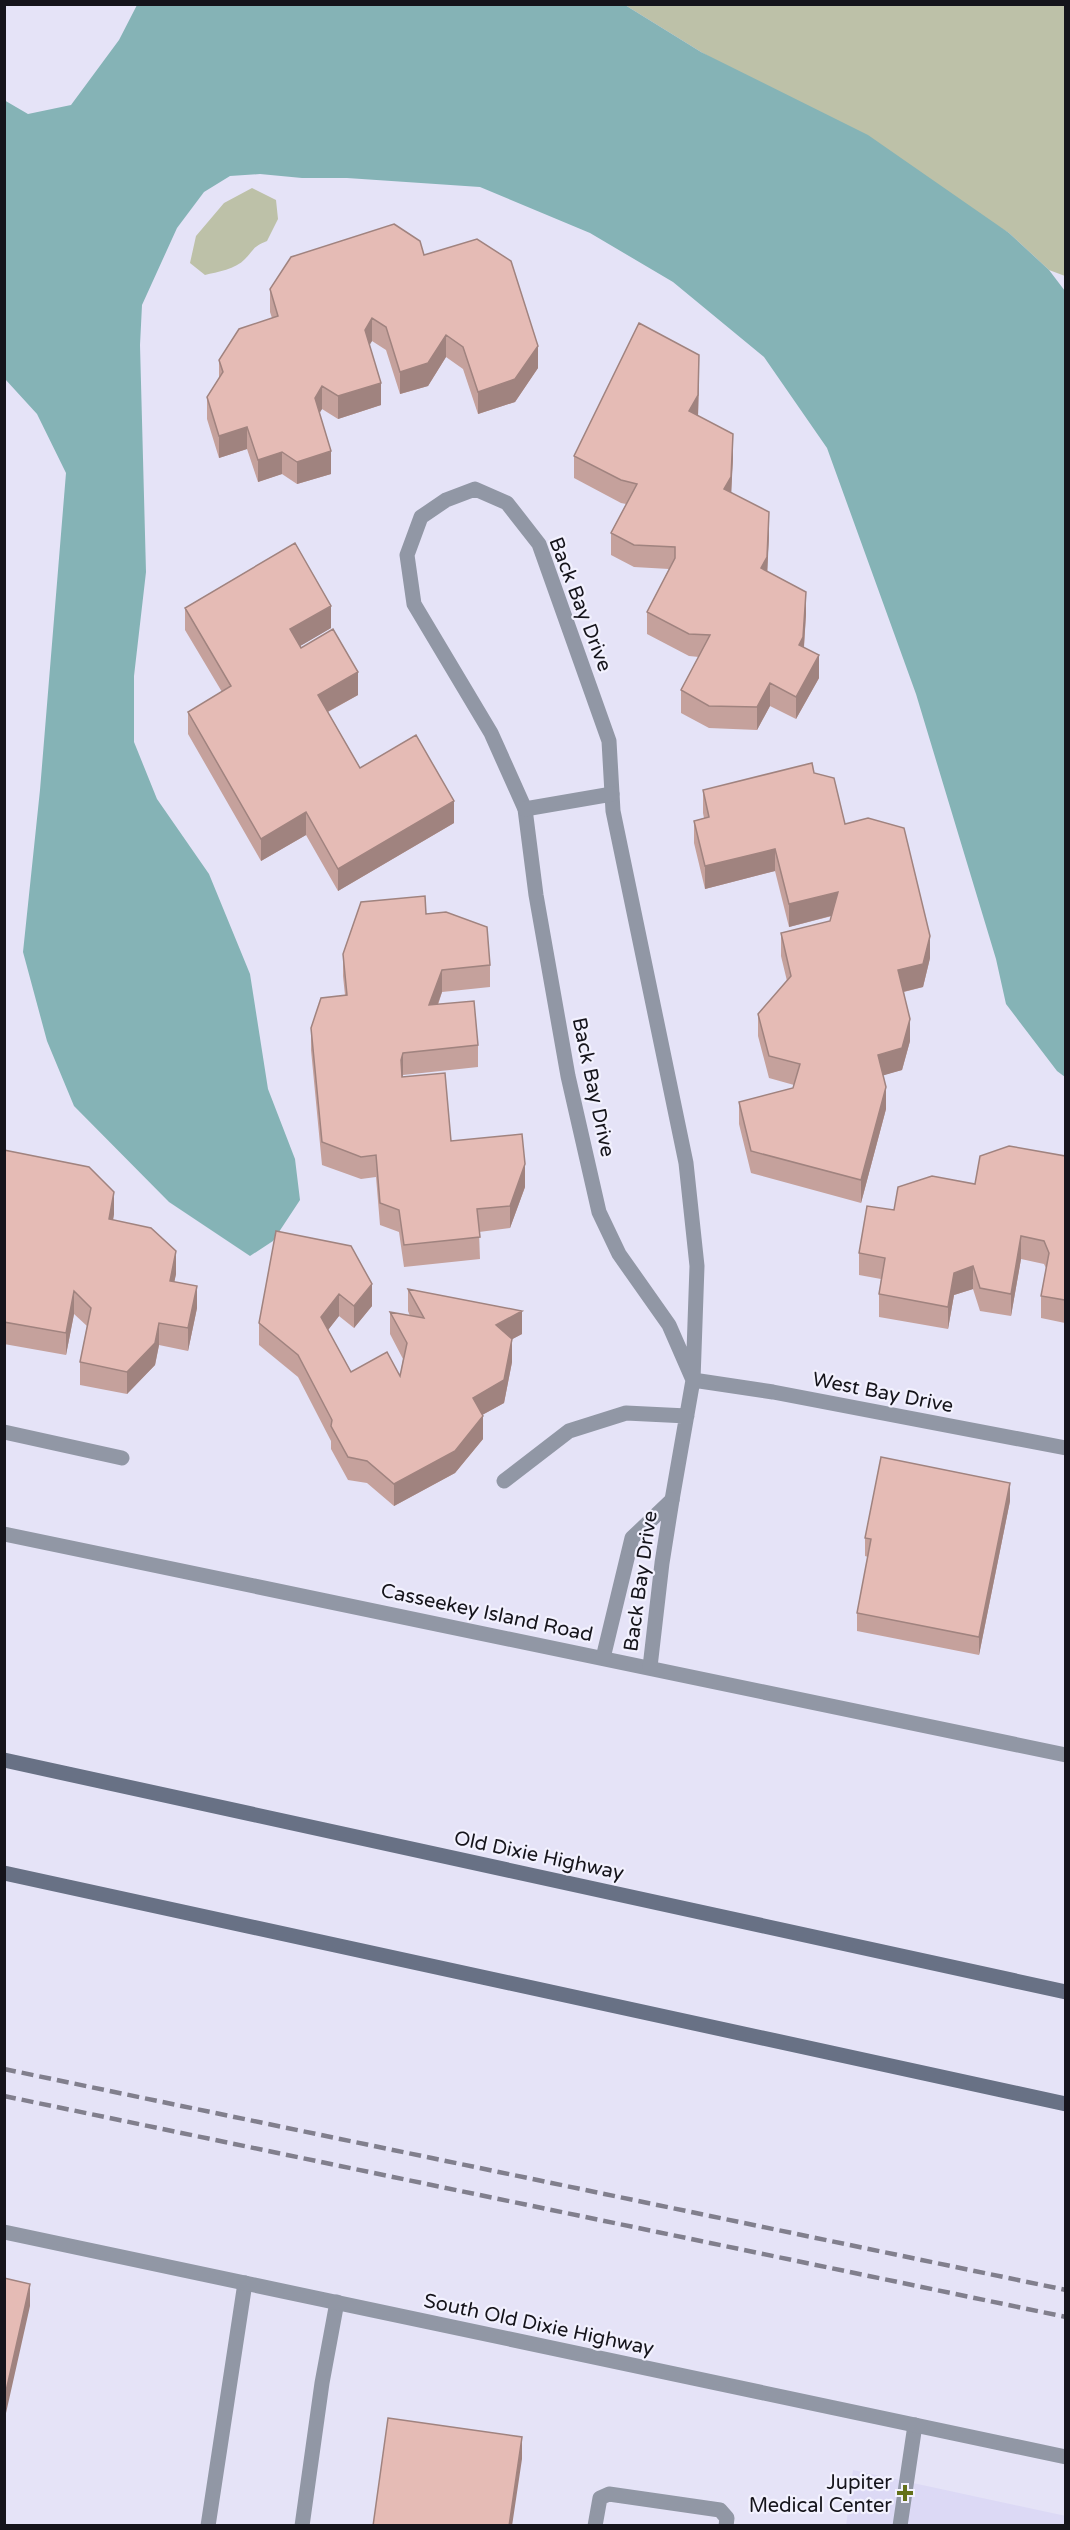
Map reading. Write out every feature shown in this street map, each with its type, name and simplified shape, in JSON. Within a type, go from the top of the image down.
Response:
[{"type":"main road","name":"Old Dixie Highway","points":[[4,1760],[1065,1992]]},
{"type":"main road","points":[[4,1873],[1065,2104]]},
{"type":"street","name":"Back Bay Drive","points":[[650,1667],[662,1563],[693,1380],[697,1266],[686,1163],[613,812],[609,741],[538,544],[507,503],[475,489],[446,500],[422,518],[407,555],[414,604],[491,733],[525,809],[536,896],[568,1076],[599,1212],[619,1254],[669,1325],[693,1380]]},
{"type":"street","points":[[525,809],[612,794]]},
{"type":"street","name":"West Bay Drive","points":[[693,1380],[773,1392],[1065,1448]]},
{"type":"street","points":[[504,1481],[569,1431],[627,1413],[687,1416]]},
{"type":"street","points":[[4,1432],[122,1458]]},
{"type":"street","name":"Back Bay Drive","points":[[603,1658],[632,1538],[672,1500]]},
{"type":"street","name":"Casseekey Island Road","points":[[4,1534],[1065,1755]]},
{"type":"street","name":"South Old Dixie Highway","points":[[4,2232],[1065,2457]]},
{"type":"street","points":[[207,2526],[245,2283]]},
{"type":"street","points":[[302,2526],[322,2383],[337,2302]]},
{"type":"street","points":[[900,2526],[915,2425]]},
{"type":"street","points":[[595,2526],[600,2498],[609,2494],[720,2510],[727,2518],[726,2526]]},
{"type":"shaded area","points":[[137,5],[625,5],[701,52],[868,135],[1009,233],[1049,270],[1065,291],[1065,1077],[1057,1071],[1006,1004],[996,959],[916,694],[827,448],[764,357],[673,282],[590,233],[480,187],[260,174],[230,176],[204,192],[177,228],[142,305],[140,345],[146,572],[134,676],[134,742],[157,799],[209,874],[250,974],[268,1089],[295,1159],[300,1200],[273,1241],[250,1256],[169,1202],[74,1106],[47,1041],[23,952],[40,790],[66,473],[37,414],[5,379],[4,100],[28,114],[71,105],[119,40]]},
{"type":"shaded area","points":[[625,5],[1065,5],[1065,276],[1049,270],[1009,233]]},
{"type":"shaded area","points":[[252,188],[276,200],[278,219],[267,241],[256,247],[237,265],[205,275],[190,263],[196,236],[224,203]]},
{"type":"shaded area","name":"Jupiter Medical Center","points":[[853,2470],[1066,2516],[1065,2526],[846,2526]]},
{"type":"building","points":[[394,224],[420,241],[424,255],[477,239],[511,261],[538,346],[515,379],[478,392],[463,347],[446,335],[428,363],[400,372],[386,327],[372,318],[365,330],[381,383],[338,396],[322,386],[315,398],[331,451],[297,462],[282,452],[258,460],[247,427],[219,436],[207,397],[223,372],[219,360],[239,329],[278,316],[270,289],[291,257]]},
{"type":"building","points":[[639,323],[699,355],[698,395],[689,411],[733,434],[731,477],[724,489],[769,512],[767,557],[761,568],[806,592],[803,637],[799,645],[819,655],[796,697],[770,683],[757,707],[709,706],[681,690],[710,635],[689,634],[647,612],[675,558],[675,547],[634,545],[611,533],[637,484],[621,480],[574,456]]},
{"type":"building","points":[[295,543],[331,606],[290,629],[301,648],[333,629],[358,672],[318,695],[360,768],[416,735],[454,801],[338,869],[306,812],[261,839],[188,712],[231,686],[185,608]]},
{"type":"building","points":[[812,763],[814,773],[834,778],[845,824],[868,818],[904,828],[930,936],[923,964],[898,970],[910,1019],[902,1048],[878,1055],[886,1087],[861,1180],[751,1151],[739,1102],[793,1088],[800,1064],[769,1056],[758,1014],[791,976],[781,933],[830,921],[838,892],[789,904],[775,849],[705,866],[694,821],[709,817],[703,790]]},
{"type":"building","points":[[425,896],[426,914],[446,912],[487,927],[490,965],[442,970],[429,1005],[474,1001],[478,1045],[403,1053],[402,1077],[445,1073],[451,1141],[522,1134],[525,1164],[510,1206],[477,1209],[480,1237],[404,1245],[399,1210],[380,1203],[376,1155],[361,1157],[322,1142],[311,1028],[321,998],[347,995],[343,954],[361,902]]},
{"type":"building","points":[[1009,1146],[1065,1156],[1065,1300],[1041,1296],[1049,1253],[1044,1241],[1021,1236],[1011,1294],[980,1288],[973,1266],[954,1273],[948,1307],[879,1294],[885,1258],[859,1253],[867,1206],[894,1210],[898,1187],[932,1176],[975,1184],[980,1156]]},
{"type":"building","points":[[4,1150],[89,1167],[114,1192],[109,1219],[151,1228],[176,1251],[170,1281],[197,1286],[188,1328],[159,1323],[155,1343],[127,1372],[80,1362],[91,1308],[74,1291],[66,1333],[4,1322]]},
{"type":"building","points":[[276,1231],[351,1246],[372,1284],[354,1306],[339,1294],[321,1317],[351,1372],[387,1352],[400,1376],[407,1343],[390,1312],[424,1318],[408,1289],[522,1311],[496,1325],[512,1339],[504,1380],[473,1398],[483,1416],[455,1451],[394,1484],[367,1461],[348,1457],[331,1426],[332,1420],[298,1355],[259,1323]]},
{"type":"building","points":[[881,1457],[1010,1483],[979,1637],[857,1613],[871,1539],[865,1538]]},
{"type":"building","points":[[4,2278],[30,2284],[4,2400]]},
{"type":"building","points":[[388,2418],[522,2437],[509,2526],[373,2526]]},
{"type":"railway","points":[[4,2069],[1066,2290]]},
{"type":"railway","points":[[4,2096],[1066,2317]]},
{"type":"place","name":"Jupiter Medical Center","points":[[905,2493]]}]
